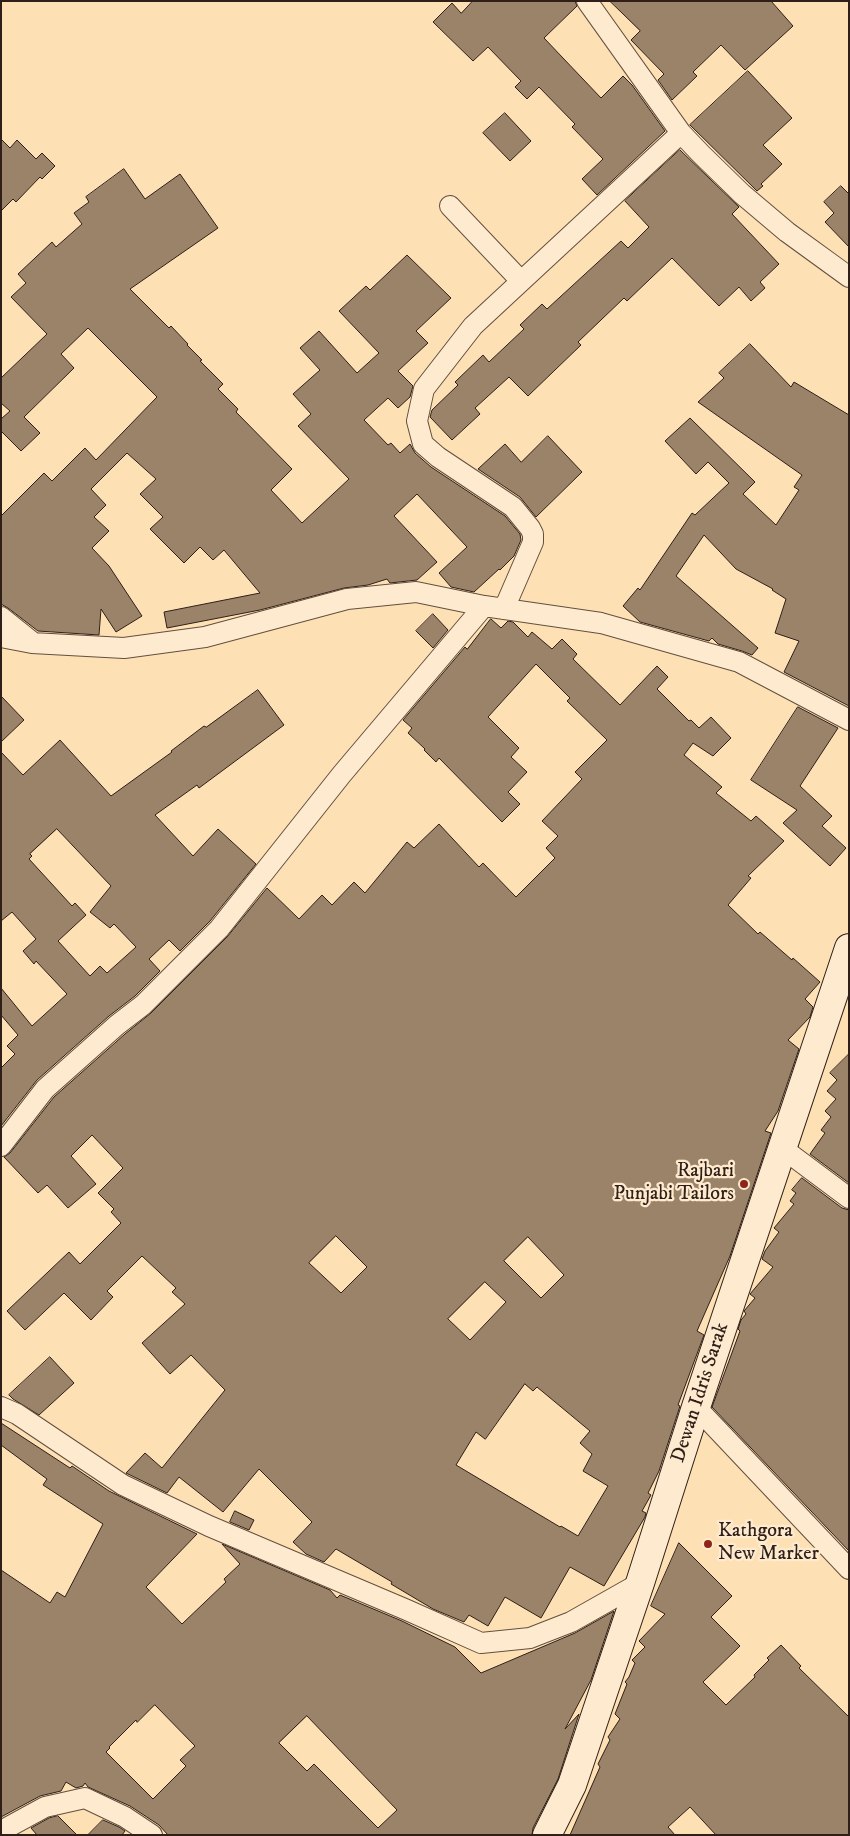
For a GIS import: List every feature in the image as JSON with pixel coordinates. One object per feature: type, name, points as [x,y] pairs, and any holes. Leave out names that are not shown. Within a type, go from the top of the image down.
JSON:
[{"type":"main road","name":"Dewan Idris Sarak","points":[[547,1835],[572,1785],[849,948]]},
{"type":"street","points":[[587,1],[680,133],[787,232],[849,277]]},
{"type":"street","points":[[504,609],[533,542],[533,534],[513,507],[438,457],[423,444],[417,421],[424,388],[473,326],[680,133]]},
{"type":"street","points":[[450,206],[521,281]]},
{"type":"street","points":[[1,637],[32,642],[124,648],[205,637],[347,599],[416,592],[484,606],[601,623],[739,662],[849,720]]},
{"type":"street","points":[[1,1146],[45,1090],[117,1025],[143,1005],[220,929],[342,774],[484,606]]},
{"type":"street","points":[[1,617],[32,642]]},
{"type":"street","points":[[782,1148],[849,1198]]},
{"type":"street","points":[[1,1407],[16,1414],[123,1485],[209,1526],[481,1643],[530,1638],[570,1622],[640,1583]]},
{"type":"street","points":[[696,1407],[849,1569]]},
{"type":"street","points":[[1,1831],[45,1807],[85,1798],[125,1817],[152,1835]]},
{"type":"building","points":[[473,1],[575,1],[577,6],[544,38],[601,98],[623,76],[632,85],[665,131],[597,195],[582,179],[603,159],[572,127],[575,124],[539,87],[527,99],[515,87],[521,81],[488,47],[473,61],[433,22],[452,3],[461,13]]},
{"type":"building","points":[[610,1],[771,1],[793,26],[745,70],[721,45],[693,72],[697,76],[672,100],[658,80],[664,74],[631,40],[640,31]]},
{"type":"building","points":[[748,71],[792,118],[763,145],[782,164],[761,184],[763,186],[757,191],[690,125]]},
{"type":"building","points":[[505,113],[531,141],[510,161],[483,133]]},
{"type":"building","points":[[1,139],[10,148],[17,140],[36,159],[42,153],[55,166],[42,179],[40,177],[16,202],[13,199],[1,211]]},
{"type":"building","points":[[680,150],[739,207],[732,214],[779,264],[760,282],[765,288],[751,301],[739,287],[719,306],[672,258],[627,301],[624,298],[578,342],[581,345],[528,396],[509,377],[475,408],[480,414],[452,440],[430,417],[432,410],[458,385],[455,382],[483,355],[489,362],[524,329],[520,325],[542,304],[547,309],[621,241],[628,248],[649,227],[625,201]]},
{"type":"building","points":[[124,169],[145,199],[180,174],[218,228],[130,289],[188,344],[202,360],[200,361],[223,384],[218,389],[238,409],[236,412],[292,469],[271,490],[302,523],[349,479],[298,426],[311,414],[293,394],[320,370],[300,348],[319,331],[357,373],[379,353],[339,311],[366,286],[370,290],[407,255],[451,298],[416,331],[428,343],[398,371],[413,386],[410,397],[398,408],[388,398],[364,420],[388,445],[391,443],[400,453],[410,444],[415,453],[431,467],[505,516],[520,534],[521,540],[514,556],[500,570],[474,592],[451,587],[439,573],[467,547],[417,494],[394,516],[437,562],[417,580],[390,583],[387,579],[260,610],[167,628],[164,612],[260,593],[224,550],[213,560],[200,547],[184,563],[150,529],[163,517],[140,494],[156,479],[127,453],[91,489],[106,505],[94,517],[109,531],[92,548],[109,566],[142,616],[116,632],[101,609],[99,635],[38,631],[1,604],[1,516],[44,473],[52,481],[85,448],[96,460],[157,397],[88,328],[61,354],[74,368],[24,417],[40,433],[21,451],[1,431],[1,419],[10,411],[1,403],[1,378],[47,334],[11,297],[26,283],[18,274],[52,242],[56,247],[82,224],[74,213],[89,202],[86,197]]},
{"type":"building","points":[[841,186],[849,194],[849,247],[825,222],[834,213],[824,202]]},
{"type":"building","points":[[750,344],[791,387],[794,382],[849,415],[849,706],[784,672],[799,641],[775,633],[786,599],[773,589],[736,569],[704,535],[676,576],[758,648],[752,655],[718,644],[712,638],[709,641],[640,622],[623,606],[638,588],[640,590],[692,513],[695,515],[729,483],[708,462],[696,474],[665,441],[690,418],[755,482],[743,494],[776,525],[799,490],[794,487],[802,475],[698,402],[724,378],[719,373]]},
{"type":"building","points":[[548,436],[582,472],[536,517],[520,497],[478,469],[505,444],[521,462]]},
{"type":"building","points":[[433,614],[448,630],[433,648],[416,631]]},
{"type":"building","points":[[491,619],[501,628],[508,621],[513,622],[528,637],[532,632],[552,649],[562,639],[577,654],[573,659],[620,705],[657,666],[668,677],[657,689],[689,721],[691,720],[699,728],[711,717],[731,738],[713,756],[693,743],[684,755],[722,787],[716,793],[751,821],[756,816],[784,841],[748,876],[751,878],[728,905],[758,934],[760,932],[820,982],[805,999],[813,1007],[810,1017],[788,1040],[799,1049],[778,1111],[765,1131],[771,1133],[730,1256],[697,1331],[704,1335],[678,1405],[680,1406],[659,1471],[648,1493],[651,1495],[642,1511],[646,1513],[645,1517],[604,1586],[570,1567],[541,1618],[505,1597],[488,1626],[469,1615],[464,1622],[433,1609],[336,1549],[324,1562],[306,1554],[293,1542],[312,1522],[259,1469],[223,1512],[179,1477],[167,1493],[126,1473],[145,1453],[162,1468],[225,1390],[191,1355],[170,1374],[142,1343],[185,1304],[172,1292],[176,1288],[142,1256],[107,1291],[113,1297],[91,1320],[64,1293],[25,1330],[7,1311],[69,1252],[80,1264],[121,1223],[111,1212],[114,1209],[98,1193],[123,1168],[92,1135],[71,1156],[96,1184],[68,1208],[47,1185],[38,1193],[4,1157],[10,1153],[54,1097],[151,1013],[227,937],[267,888],[299,919],[322,895],[332,905],[354,882],[365,893],[407,842],[414,848],[439,824],[479,867],[483,863],[516,897],[555,858],[546,848],[558,836],[542,821],[582,779],[575,772],[607,740],[567,701],[570,698],[536,664],[488,717],[519,748],[511,757],[527,772],[508,792],[520,804],[502,822],[439,758],[436,762],[424,750],[408,733],[412,728],[403,720],[465,647],[467,649]],"holes":[[[336,1236],[367,1267],[341,1293],[309,1263]],[[528,1237],[564,1275],[541,1298],[504,1261]],[[485,1282],[506,1302],[470,1340],[448,1319]],[[525,1384],[533,1391],[537,1387],[590,1431],[580,1443],[592,1454],[583,1471],[608,1486],[578,1536],[456,1465],[476,1432],[485,1439]]]},
{"type":"building","points":[[258,690],[284,725],[199,788],[197,785],[155,815],[193,856],[218,829],[256,864],[210,921],[180,951],[169,940],[149,959],[160,971],[135,996],[109,1016],[37,1080],[1,1126],[1,1068],[15,1054],[7,1046],[18,1035],[1,1015],[1,988],[32,1026],[67,994],[36,961],[34,964],[23,951],[36,939],[12,912],[1,921],[1,752],[23,775],[60,740],[111,796],[172,752],[204,726],[206,727]],"holes":[[[57,829],[111,886],[90,912],[110,928],[114,924],[136,947],[107,973],[100,966],[90,976],[58,941],[86,915],[75,903],[72,906],[29,859],[32,856],[30,854]]]},
{"type":"building","points":[[1,696],[24,720],[1,742]]},
{"type":"building","points":[[798,707],[838,728],[800,786],[832,816],[822,826],[846,848],[830,866],[783,823],[797,810],[751,780]]},
{"type":"building","points":[[849,1054],[849,1183],[810,1154],[825,1133],[821,1130],[831,1117],[825,1111],[836,1099],[827,1091],[837,1080],[830,1073]]},
{"type":"building","points":[[802,1178],[842,1208],[849,1210],[849,1551],[712,1407],[740,1331],[738,1329],[741,1320],[746,1314],[744,1311],[755,1298],[750,1294],[773,1267],[762,1259],[765,1251],[779,1232],[774,1228],[794,1204],[790,1201],[796,1193],[792,1190]]},
{"type":"building","points":[[50,1357],[74,1383],[39,1415],[9,1395]]},
{"type":"building","points":[[1,1423],[109,1491],[197,1534],[146,1587],[182,1624],[226,1582],[224,1579],[240,1564],[222,1544],[330,1590],[337,1598],[340,1595],[402,1621],[455,1647],[481,1673],[575,1633],[614,1611],[591,1680],[565,1729],[579,1714],[558,1779],[533,1828],[532,1835],[168,1835],[159,1825],[130,1806],[88,1787],[85,1783],[83,1786],[76,1788],[66,1782],[61,1791],[40,1796],[1,1817],[1,1570],[50,1603],[57,1592],[65,1597],[103,1524],[43,1485],[47,1479],[1,1445]],"holes":[[[155,1705],[195,1746],[180,1760],[186,1766],[153,1799],[106,1752],[136,1720],[137,1722]],[[307,1716],[397,1810],[378,1828],[314,1764],[307,1771],[279,1743]]]},
{"type":"building","points":[[235,1511],[254,1520],[249,1530],[230,1522]]},
{"type":"building","points":[[679,1543],[732,1596],[711,1617],[740,1646],[703,1682],[726,1705],[755,1677],[754,1675],[769,1660],[767,1658],[781,1645],[801,1666],[799,1668],[849,1717],[849,1835],[716,1835],[690,1807],[668,1827],[675,1835],[570,1835],[600,1767],[598,1764],[610,1740],[608,1737],[620,1719],[615,1714],[627,1684],[625,1682],[635,1663],[632,1660],[645,1647],[639,1641],[665,1614],[651,1606]]},
{"type":"building","points":[[58,1816],[77,1835],[37,1835],[31,1828],[49,1818]]},
{"type":"building","points":[[103,1820],[125,1831],[122,1835],[88,1835]]},
{"type":"place","name":"Rajbari Punjabi Tailors","points":[[744,1184]]},
{"type":"place","name":"Kathgora New Marker","points":[[708,1544]]}]
